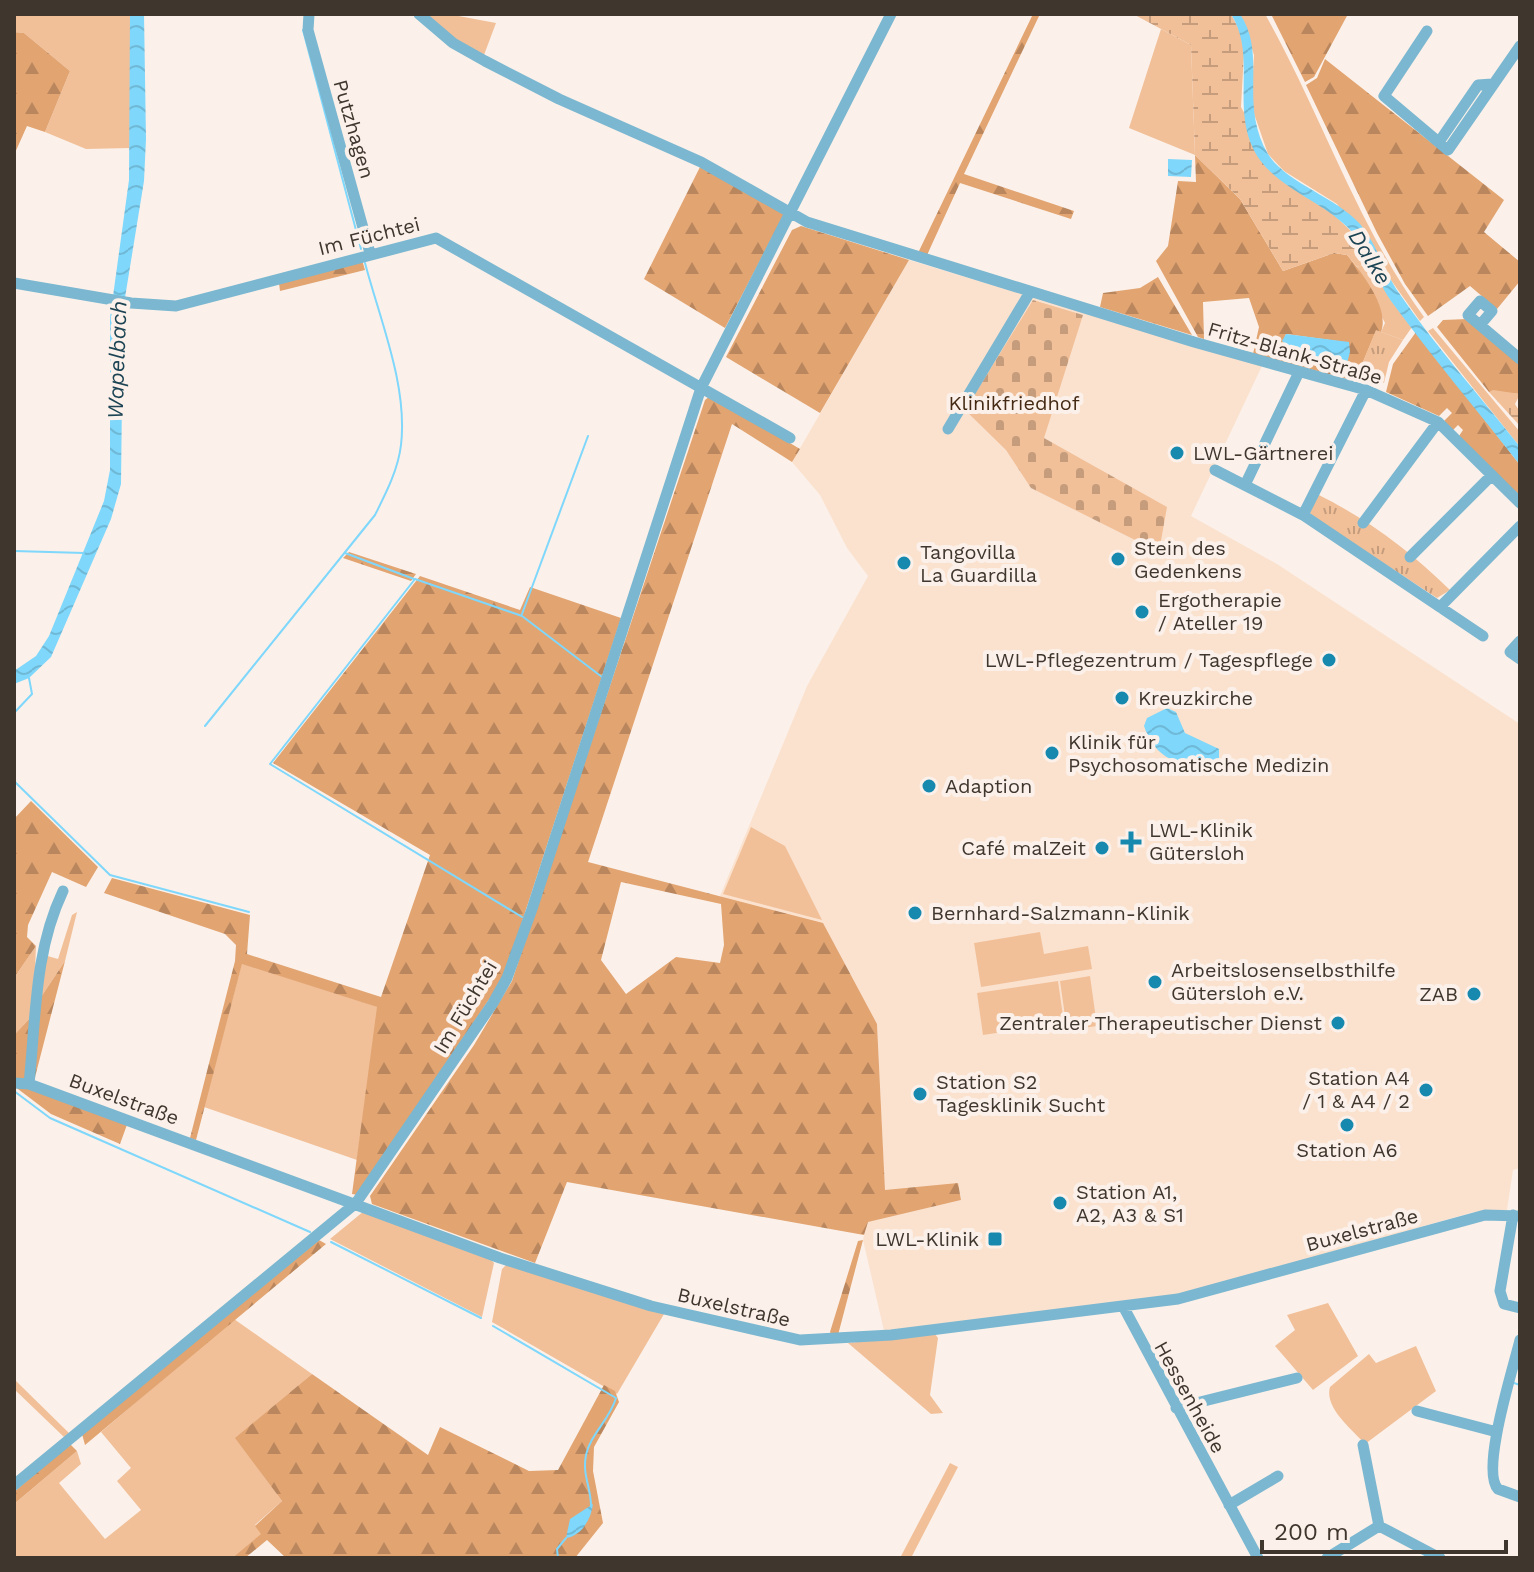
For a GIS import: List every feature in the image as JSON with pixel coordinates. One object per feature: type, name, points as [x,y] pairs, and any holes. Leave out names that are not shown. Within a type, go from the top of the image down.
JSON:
[{"type":"street","name":"Putzhagen","points":[[309,14],[308,30],[370,253]]},
{"type":"street","points":[[419,14],[453,43],[485,61],[559,99],[701,162],[790,214]]},
{"type":"street","name":"Im Füchtei","points":[[14,1485],[356,1203],[469,1040],[507,978],[701,388],[891,14]]},
{"type":"street","points":[[1427,31],[1384,96],[1444,146],[1478,85],[1492,84],[1520,46]]},
{"type":"street","name":"Fritz-Blank-Straße","points":[[790,214],[1030,292],[1366,390],[1438,422],[1520,503]]},
{"type":"street","name":"Im Füchtei","points":[[14,283],[131,303],[176,306],[428,237],[445,242],[790,438]]},
{"type":"street","points":[[948,429],[1030,292]]},
{"type":"street","points":[[1480,325],[1520,359]]},
{"type":"street","points":[[1245,485],[1299,372]]},
{"type":"street","points":[[1303,515],[1366,390]]},
{"type":"street","points":[[1363,523],[1438,422]]},
{"type":"street","points":[[1215,470],[1303,515],[1483,636]]},
{"type":"street","points":[[1410,557],[1492,475]]},
{"type":"street","points":[[1440,607],[1520,526]]},
{"type":"street","points":[[1520,641],[1510,652],[1520,659]]},
{"type":"street","points":[[29,1084],[40,954],[48,922],[63,891]]},
{"type":"street","name":"Buxelstraße","points":[[14,1083],[29,1084],[500,1258],[651,1306],[800,1340],[891,1335],[1178,1299],[1485,1215],[1516,1216]]},
{"type":"street","points":[[1516,1216],[1500,1291],[1504,1304],[1520,1308]]},
{"type":"street","name":"Hessenheide","points":[[1123,1306],[1258,1558]]},
{"type":"street","points":[[1520,1340],[1497,1432],[1493,1484],[1520,1497]]},
{"type":"street","points":[[1176,1408],[1297,1378]]},
{"type":"street","points":[[1417,1411],[1497,1432]]},
{"type":"street","points":[[1363,1445],[1379,1526]]},
{"type":"street","points":[[1229,1505],[1278,1476]]},
{"type":"street","points":[[1327,1558],[1379,1526]]},
{"type":"street","points":[[1379,1526],[1440,1558]]},
{"type":"shaded area","name":"LWL-Klinik Gütersloh","points":[[909,260],[1262,366],[1191,516],[1277,564],[1520,724],[1520,1168],[1513,1170],[1507,1210],[1474,1212],[1177,1295],[884,1331],[863,1240],[867,1222],[961,1200],[958,1184],[885,1191],[877,1024],[720,896],[807,686],[868,576],[847,548],[820,495],[792,462]]},
{"type":"green space","points":[[14,14],[130,14],[131,148],[86,149],[45,132],[70,71],[24,33],[14,32]]},
{"type":"green space","points":[[424,14],[448,14],[496,23],[484,55],[454,40]]},
{"type":"green space","points":[[1033,14],[1040,14],[964,174],[1074,211],[1071,219],[960,183],[927,255],[918,253]]},
{"type":"green space","points":[[1133,14],[1231,14],[1241,33],[1244,53],[1241,107],[1280,178],[1330,211],[1352,232],[1371,262],[1357,267],[1347,255],[1334,253],[1283,271],[1240,199],[1195,155],[1191,45]]},
{"type":"green space","points":[[1240,14],[1265,14],[1359,207],[1400,282],[1424,317],[1420,321],[1337,204],[1284,171],[1268,154],[1251,105],[1254,55]]},
{"type":"green space","points":[[1271,14],[1348,14],[1314,77],[1305,82]]},
{"type":"green space","points":[[1161,29],[1191,45],[1195,155],[1129,128]]},
{"type":"green space","points":[[14,32],[24,33],[70,71],[45,132],[27,126],[14,155]]},
{"type":"green space","points":[[1325,59],[1504,200],[1484,232],[1520,262],[1520,281],[1497,309],[1470,286],[1428,316],[1405,284],[1306,85],[1317,78]]},
{"type":"green space","points":[[1195,155],[1240,199],[1283,271],[1334,253],[1347,255],[1353,262],[1373,291],[1383,323],[1381,332],[1376,331],[1355,381],[1253,354],[1259,327],[1249,298],[1203,302],[1204,339],[1198,337],[1156,261],[1168,246],[1178,181],[1196,182]],"holes":[[[1286,334],[1337,341],[1338,367],[1308,360],[1283,341]]]},
{"type":"green space","points":[[700,167],[784,214],[725,328],[644,279]]},
{"type":"green space","points":[[801,226],[909,260],[820,413],[726,357],[792,230]]},
{"type":"green space","points":[[362,260],[365,270],[280,291],[279,283]]},
{"type":"green space","points":[[1371,262],[1390,299],[1412,327],[1403,340],[1381,332],[1385,323],[1357,267]]},
{"type":"green space","points":[[1158,277],[1192,335],[1100,307],[1103,293],[1140,288]]},
{"type":"green space","name":"Klinikfriedhof","points":[[1033,300],[1083,315],[1044,438],[1167,507],[1159,552],[1031,488],[1006,450],[965,410]]},
{"type":"green space","points":[[1467,319],[1520,363],[1520,394],[1489,392],[1437,327],[1443,320]]},
{"type":"green space","points":[[1433,328],[1520,432],[1520,447],[1428,331]]},
{"type":"green space","points":[[1376,330],[1403,340],[1389,362],[1384,383],[1358,374]]},
{"type":"green space","points":[[1416,332],[1520,465],[1520,497],[1459,436],[1463,430],[1458,425],[1453,430],[1444,421],[1452,413],[1447,408],[1439,416],[1386,392],[1393,364]]},
{"type":"green space","points":[[1489,392],[1520,394],[1515,404],[1520,412],[1520,426]]},
{"type":"green space","points":[[710,396],[800,449],[792,462],[732,424],[588,862],[823,923],[877,1024],[885,1190],[958,1183],[961,1200],[868,1222],[864,1235],[567,1182],[535,1263],[372,1204],[370,1196],[474,1045],[512,981],[705,400]],"holes":[[[621,882],[721,904],[724,945],[720,963],[676,957],[626,994],[601,960]]]},
{"type":"green space","points":[[1317,494],[1388,537],[1450,590],[1437,598],[1313,517],[1310,513]]},
{"type":"green space","points":[[349,552],[416,574],[411,581],[343,558]]},
{"type":"green space","points":[[420,576],[520,610],[530,587],[621,618],[504,977],[358,1195],[352,1194],[377,1007],[242,964],[196,1140],[190,1138],[235,961],[236,945],[225,934],[104,893],[112,878],[250,915],[247,954],[381,997],[430,855],[273,763]]},
{"type":"green space","points":[[31,801],[98,867],[86,887],[52,872],[28,925],[27,937],[36,946],[14,978],[14,819]]},
{"type":"green space","points":[[751,827],[785,846],[822,920],[723,894]]},
{"type":"green space","points":[[77,912],[65,961],[41,997],[44,955],[58,959],[72,915]]},
{"type":"green space","points":[[1040,932],[1044,954],[1088,946],[1092,969],[981,987],[974,943]]},
{"type":"green space","points":[[36,946],[33,1015],[14,1035],[14,978]]},
{"type":"green space","points":[[65,961],[34,1081],[41,997]]},
{"type":"green space","points":[[242,963],[378,1007],[357,1160],[204,1107]]},
{"type":"green space","points":[[1090,976],[1097,1026],[1067,1030],[1060,981]]},
{"type":"green space","points":[[1058,981],[1064,1023],[983,1035],[977,993]]},
{"type":"green space","points":[[33,1015],[26,1080],[14,1079],[14,1035]]},
{"type":"green space","points":[[14,1086],[28,1087],[128,1122],[120,1144],[51,1114]]},
{"type":"green space","points":[[364,1211],[489,1257],[494,1263],[482,1317],[330,1239]]},
{"type":"green space","points":[[319,1240],[326,1244],[85,1445],[82,1434]]},
{"type":"green space","points":[[863,1240],[838,1335],[832,1335],[830,1332],[858,1241]]},
{"type":"green space","points":[[507,1264],[664,1314],[617,1394],[492,1322],[502,1269]]},
{"type":"green space","points":[[1328,1303],[1358,1356],[1313,1390],[1275,1346],[1295,1330],[1287,1315]]},
{"type":"green space","points":[[234,1319],[312,1374],[236,1438],[282,1501],[255,1525],[262,1534],[232,1558],[14,1558],[14,1504],[77,1451],[81,1464],[59,1483],[105,1539],[141,1510],[117,1481],[131,1468],[101,1432]]},
{"type":"green space","points":[[935,1334],[938,1338],[930,1395],[943,1413],[931,1414],[848,1343]]},
{"type":"green space","points":[[1416,1346],[1436,1391],[1365,1444],[1335,1410],[1329,1395],[1330,1387],[1369,1354],[1376,1363]]},
{"type":"green space","points":[[312,1374],[428,1455],[440,1427],[529,1471],[558,1470],[604,1385],[615,1391],[619,1402],[594,1447],[593,1471],[603,1523],[575,1558],[286,1558],[267,1540],[245,1558],[232,1558],[261,1534],[255,1526],[282,1501],[235,1438]]},
{"type":"green space","points":[[14,1379],[70,1434],[65,1438],[14,1389]]},
{"type":"green space","points":[[70,1444],[77,1451],[14,1504],[14,1492]]},
{"type":"green space","points":[[950,1463],[958,1467],[911,1558],[900,1558]]},
{"type":"water","name":"Wapelbach","points":[[130,14],[144,14],[146,139],[144,181],[123,310],[121,484],[111,519],[51,657],[29,678],[14,684],[14,671],[36,656],[49,636],[104,501],[110,470],[110,318],[129,180]]},
{"type":"water","name":"Dalke","points":[[1231,14],[1240,14],[1248,30],[1252,46],[1255,117],[1268,154],[1287,173],[1350,214],[1360,224],[1413,313],[1520,447],[1520,465],[1391,301],[1352,232],[1330,213],[1280,180],[1260,160],[1245,124],[1243,49]]},
{"type":"water","points":[[1168,159],[1192,160],[1191,177],[1168,176]]},
{"type":"water","points":[[1286,334],[1349,342],[1346,367],[1306,359],[1282,341]]},
{"type":"water","points":[[1167,708],[1176,712],[1185,733],[1219,749],[1219,759],[1215,765],[1181,763],[1155,747],[1144,726],[1147,718]]},
{"type":"water","points":[[593,1504],[584,1526],[566,1538],[570,1519]]},
{"type":"waterway","points":[[303,30],[361,249]]},
{"type":"waterway","points":[[205,726],[375,515],[394,472],[401,445],[402,423],[397,377],[365,263]]},
{"type":"waterway","points":[[522,614],[588,436]]},
{"type":"waterway","points":[[14,551],[84,553]]},
{"type":"waterway","points":[[345,553],[414,579]]},
{"type":"waterway","points":[[522,917],[270,764],[415,579],[522,616],[602,677]]},
{"type":"waterway","points":[[14,713],[32,694],[29,678]]},
{"type":"waterway","points":[[14,781],[110,875],[249,912]]},
{"type":"waterway","points":[[14,1091],[50,1118],[310,1232]]},
{"type":"waterway","points":[[331,1242],[481,1318]]},
{"type":"waterway","points":[[493,1326],[616,1398],[586,1455],[591,1506]]},
{"type":"waterway","points":[[1514,1383],[1520,1385]]},
{"type":"waterway","points":[[558,1558],[557,1549],[566,1538]]},
{"type":"place","name":"LWL-Gärtnerei","points":[[1177,453]]},
{"type":"place","name":"Stein des Gedenkens","points":[[1118,559]]},
{"type":"place","name":"Tangovilla La Guardilla","points":[[904,563]]},
{"type":"place","name":"Ergotherapie / Ateller 19","points":[[1142,612]]},
{"type":"place","name":"LWL-Pflegezentrum / Tagespflege","points":[[1329,660]]},
{"type":"place","name":"Kreuzkirche","points":[[1122,698]]},
{"type":"place","name":"Klinik für Psychosomatische Medizin","points":[[1052,753]]},
{"type":"place","name":"Adaption","points":[[929,786]]},
{"type":"place","name":"LWL-Klinik Gütersloh","points":[[1131,842]]},
{"type":"place","name":"Café malZeit","points":[[1102,848]]},
{"type":"place","name":"Bernhard-Salzmann-Klinik","points":[[915,913]]},
{"type":"place","name":"Arbeitslosenselbsthilfe Gütersloh e.V.","points":[[1155,982]]},
{"type":"place","name":"ZAB","points":[[1474,994]]},
{"type":"place","name":"Zentraler Therapeutischer Dienst","points":[[1338,1023]]},
{"type":"place","name":"Station A4 / 1 & A4 / 2","points":[[1426,1090]]},
{"type":"place","name":"Station S2 Tagesklinik Sucht","points":[[920,1094]]},
{"type":"place","name":"Station A6","points":[[1347,1125]]},
{"type":"place","name":"Station A1, A2, A3 & S1","points":[[1060,1203]]},
{"type":"place","name":"LWL-Klinik","points":[[995,1239]]}]
